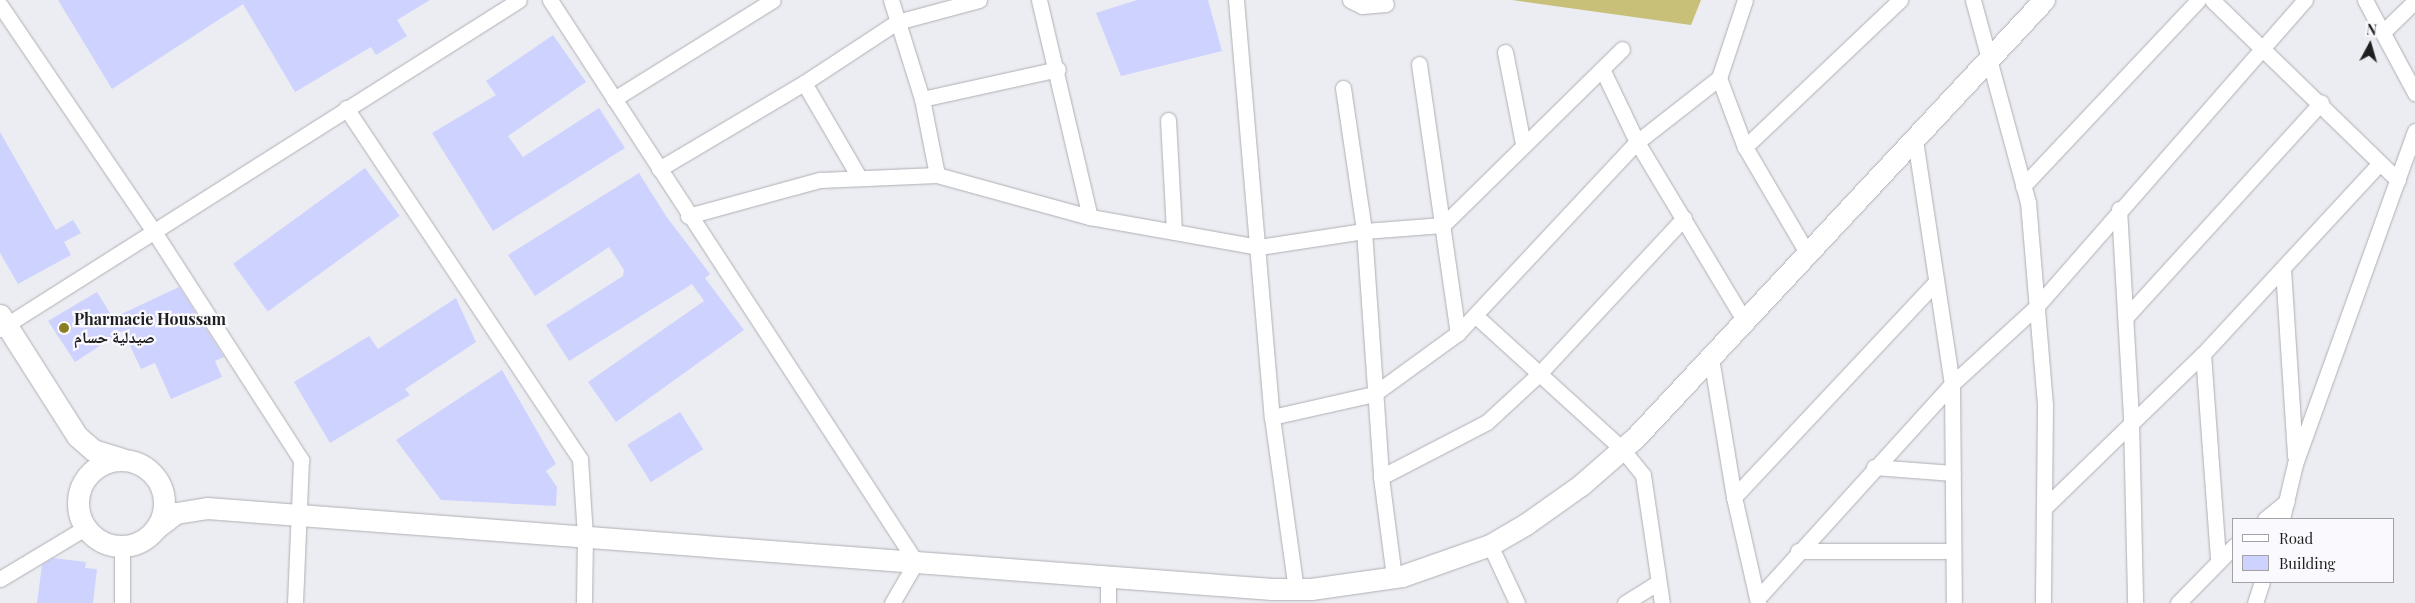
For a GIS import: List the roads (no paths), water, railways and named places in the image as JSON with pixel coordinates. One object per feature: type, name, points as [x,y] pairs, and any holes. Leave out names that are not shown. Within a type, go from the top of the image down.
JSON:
[{"type":"street","points":[[207,508],[176,496],[144,466],[93,450],[77,436],[2,323],[519,0]]},
{"type":"street","points":[[550,0],[688,216],[916,562]]},
{"type":"street","points":[[614,98],[773,0]]},
{"type":"street","points":[[891,0],[922,99],[937,176]]},
{"type":"street","points":[[659,169],[804,83],[897,22],[979,0]]},
{"type":"street","points":[[1039,0],[1058,69],[1090,217]]},
{"type":"street","points":[[1236,0],[1259,247],[1272,418],[1306,594]]},
{"type":"street","points":[[1350,0],[1362,6],[1386,4]]},
{"type":"street","points":[[1272,418],[1374,394],[1477,317],[1637,142],[1719,78],[1745,0]]},
{"type":"street","points":[[1745,147],[1900,0]]},
{"type":"street","points":[[1973,0],[2023,186],[2045,406],[2043,603]]},
{"type":"street","points":[[77,436],[83,461],[77,501],[85,528],[108,544],[122,546],[147,538],[156,528],[176,513],[207,508],[1108,577],[1306,594],[1394,577],[1443,564],[1490,545],[1573,491],[1622,449],[1809,256],[2044,0]]},
{"type":"street","points":[[2023,186],[2198,0]]},
{"type":"street","points":[[2212,0],[2262,50],[2321,103],[2398,180]]},
{"type":"street","points":[[1758,600],[1798,550],[1952,384],[2036,306],[2119,209],[2305,0]]},
{"type":"street","points":[[2365,0],[2415,93]]},
{"type":"street","points":[[2383,32],[2415,1]]},
{"type":"street","points":[[0,5],[153,230],[301,460],[295,603]]},
{"type":"street","points":[[688,216],[820,180],[860,177],[937,176],[1090,217],[1259,247],[1364,231],[1443,225],[1522,144],[1603,71],[1622,49]]},
{"type":"street","points":[[1505,52],[1522,144]]},
{"type":"street","points":[[1420,64],[1458,333]]},
{"type":"street","points":[[922,99],[1058,69]]},
{"type":"street","points":[[1603,71],[1637,142],[1745,322]]},
{"type":"street","points":[[1719,78],[1745,147],[1809,256]]},
{"type":"street","points":[[804,83],[860,177]]},
{"type":"street","points":[[1343,88],[1364,231],[1381,477],[1394,577]]},
{"type":"street","points":[[2126,317],[2321,103]]},
{"type":"street","points":[[346,108],[580,459],[585,537],[584,603]]},
{"type":"street","points":[[1168,120],[1174,232]]},
{"type":"street","points":[[2282,518],[2295,464],[2415,131]]},
{"type":"street","points":[[1916,140],[1952,384],[1954,603]]},
{"type":"street","points":[[2044,508],[2131,420],[2203,354],[2380,163]]},
{"type":"street","points":[[2119,209],[2131,420],[2135,603]]},
{"type":"street","points":[[1381,477],[1487,422],[1540,374],[1684,218]]},
{"type":"street","points":[[2283,269],[2295,464]]},
{"type":"street","points":[[1734,496],[1936,282]]},
{"type":"street","points":[[1477,317],[1622,449],[1643,475],[1662,603]]},
{"type":"street","points":[[2203,354],[2218,560]]},
{"type":"street","points":[[1710,358],[1734,496],[1758,600]]},
{"type":"street","points":[[80,487],[97,466],[123,460]]},
{"type":"street","points":[[1874,467],[1953,473]]},
{"type":"street","points":[[156,528],[164,505],[159,482]]},
{"type":"street","points":[[2266,518],[2288,500]]},
{"type":"street","points":[[0,579],[85,528]]},
{"type":"street","points":[[1490,545],[1517,603]]},
{"type":"street","points":[[122,546],[122,603]]},
{"type":"street","points":[[2178,603],[2232,548]]},
{"type":"street","points":[[1798,550],[1953,551]]},
{"type":"street","points":[[892,603],[916,562]]},
{"type":"street","points":[[1108,577],[1108,603]]},
{"type":"street","points":[[1625,603],[1658,582]]},
{"type":"street","points":[[2255,603],[2262,583]]},
{"type":"place","name":"Pharmacie Houssam صيدلية حسام","points":[[64,328]]}]
